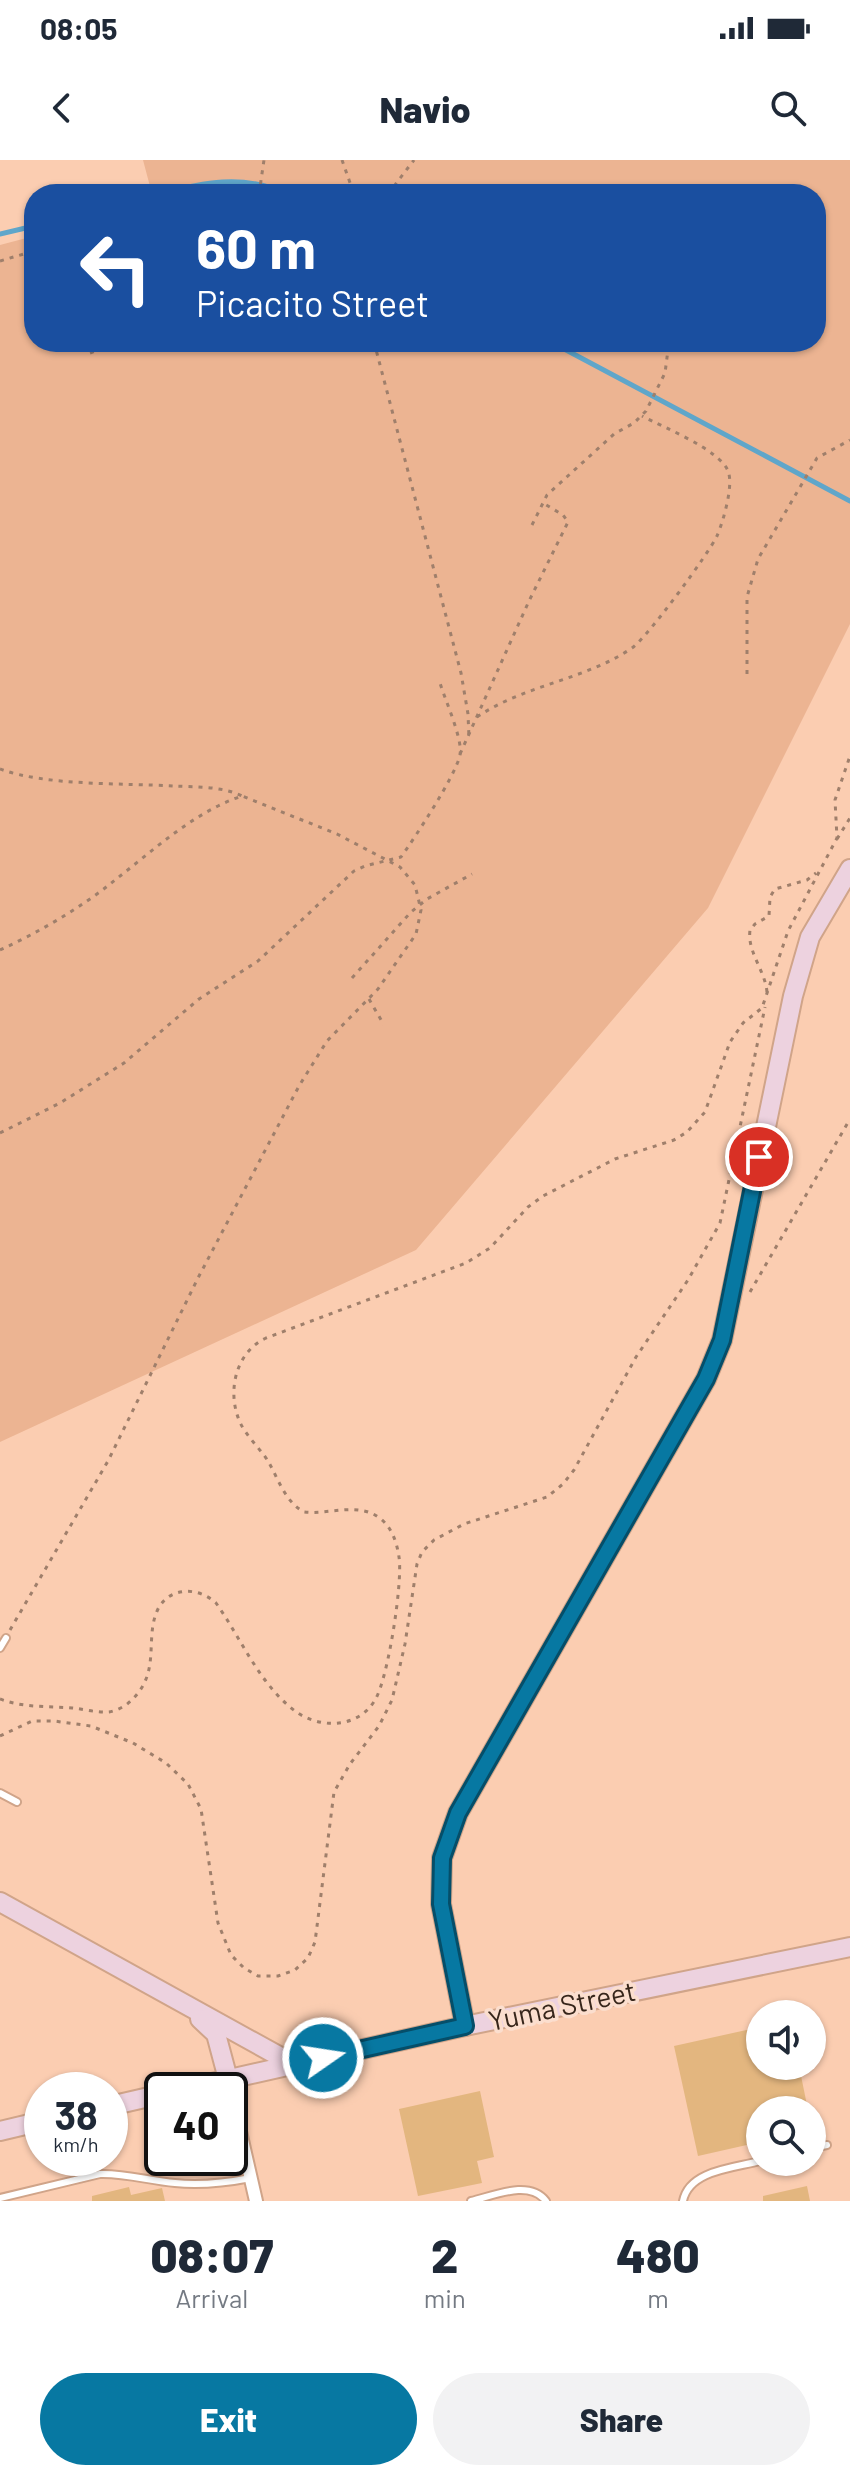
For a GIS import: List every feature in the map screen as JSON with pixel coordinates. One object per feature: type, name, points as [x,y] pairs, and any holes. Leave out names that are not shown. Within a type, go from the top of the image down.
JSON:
[{"type":"street","points":[[465,2026],[441,1904],[442,1858],[458,1813],[706,1379],[717,1353],[793,996],[810,937],[850,869]]},
{"type":"street","points":[[0,1902],[295,2065]]},
{"type":"street","name":"Yuma Street","points":[[248,2075],[465,2026],[850,1947]]},
{"type":"street","points":[[175,2000],[216,2034],[226,2072]]},
{"type":"street","points":[[0,2131],[24,2125]]},
{"type":"street","points":[[248,2165],[256,2201]]},
{"type":"lane","points":[[0,1648],[6,1638]]},
{"type":"lane","points":[[0,1793],[17,1802]]},
{"type":"lane","points":[[683,2201],[688,2187],[706,2175],[746,2165]]},
{"type":"lane","points":[[0,2198],[100,2174],[177,2184],[220,2184],[251,2178]]},
{"type":"lane","points":[[471,2201],[520,2189],[532,2191],[546,2201]]},
{"type":"path","points":[[260,184],[263,160]]},
{"type":"path","points":[[342,160],[350,184]]},
{"type":"path","points":[[396,184],[414,160]]},
{"type":"path","points":[[0,261],[24,254]]},
{"type":"path","points":[[377,352],[461,673],[469,738]]},
{"type":"path","points":[[532,525],[547,495],[614,434],[646,411],[665,373],[668,352]]},
{"type":"path","points":[[477,717],[498,703],[563,681],[635,647],[716,539],[727,505],[729,473],[718,458],[642,416]]},
{"type":"path","points":[[747,674],[747,597],[758,559],[817,458],[850,440]]},
{"type":"path","points":[[0,1133],[60,1103],[124,1063],[199,999],[258,961],[354,871],[401,857],[469,738],[529,601],[568,522],[563,515],[543,503]]},
{"type":"path","points":[[440,683],[460,754]]},
{"type":"path","points":[[0,1736],[32,1721],[91,1726],[133,1743],[166,1763],[188,1784],[201,1809],[215,1911],[231,1955],[258,1976],[278,1976],[302,1965],[315,1942],[334,1792],[350,1764],[379,1726],[392,1700],[420,1557],[434,1540],[452,1530],[547,1497],[563,1484],[574,1470],[628,1370],[700,1262],[720,1223],[767,996],[764,978],[751,946],[750,930],[769,916],[770,897],[775,889],[810,878],[828,855],[837,834],[837,793],[850,756]]},
{"type":"path","points":[[0,769],[16,775],[233,792],[337,834],[400,867],[415,885],[421,910],[416,934],[369,999],[327,1041],[299,1086],[198,1278],[108,1461],[6,1638]]},
{"type":"path","points":[[0,950],[58,919],[114,882],[155,845],[226,802],[242,796]]},
{"type":"path","points":[[0,1699],[23,1706],[102,1712],[123,1707],[135,1696],[147,1676],[159,1607],[173,1595],[191,1591],[202,1593],[216,1603],[272,1689],[299,1714],[319,1722],[337,1724],[354,1719],[368,1709],[382,1685],[398,1594],[400,1567],[396,1543],[383,1521],[369,1512],[342,1510],[309,1513],[291,1502],[266,1457],[238,1418],[235,1384],[244,1355],[251,1346],[266,1338],[466,1263],[490,1248],[528,1207],[552,1190],[615,1159],[681,1136],[705,1112],[730,1042],[743,1023],[762,1008],[788,931],[850,818]]},
{"type":"path","points":[[352,978],[419,905],[472,874]]},
{"type":"path","points":[[369,999],[384,1025]]},
{"type":"path","points":[[746,1299],[850,1119]]},
{"type":"shaded area","points":[[143,160],[850,160],[850,624],[708,908],[416,1250],[0,1442],[0,245],[24,239],[24,352],[826,352],[826,184],[149,184]]},
{"type":"building","points":[[746,2030],[746,2080],[802,2080],[805,2096],[746,2096],[746,2145],[698,2156],[674,2046]]},
{"type":"building","points":[[480,2091],[494,2157],[477,2161],[482,2183],[418,2196],[399,2109]]},
{"type":"building","points":[[807,2186],[810,2201],[763,2201],[763,2196]]},
{"type":"building","points":[[129,2187],[131,2195],[162,2188],[165,2201],[92,2201],[92,2196]]},
{"type":"waterway","points":[[206,184],[254,184]]},
{"type":"waterway","points":[[0,234],[24,228]]},
{"type":"waterway","points":[[570,352],[850,501]]},
{"type":"route","points":[[323,2058],[465,2026],[441,1904],[442,1858],[458,1813],[706,1379],[722,1340],[759,1157]]}]
